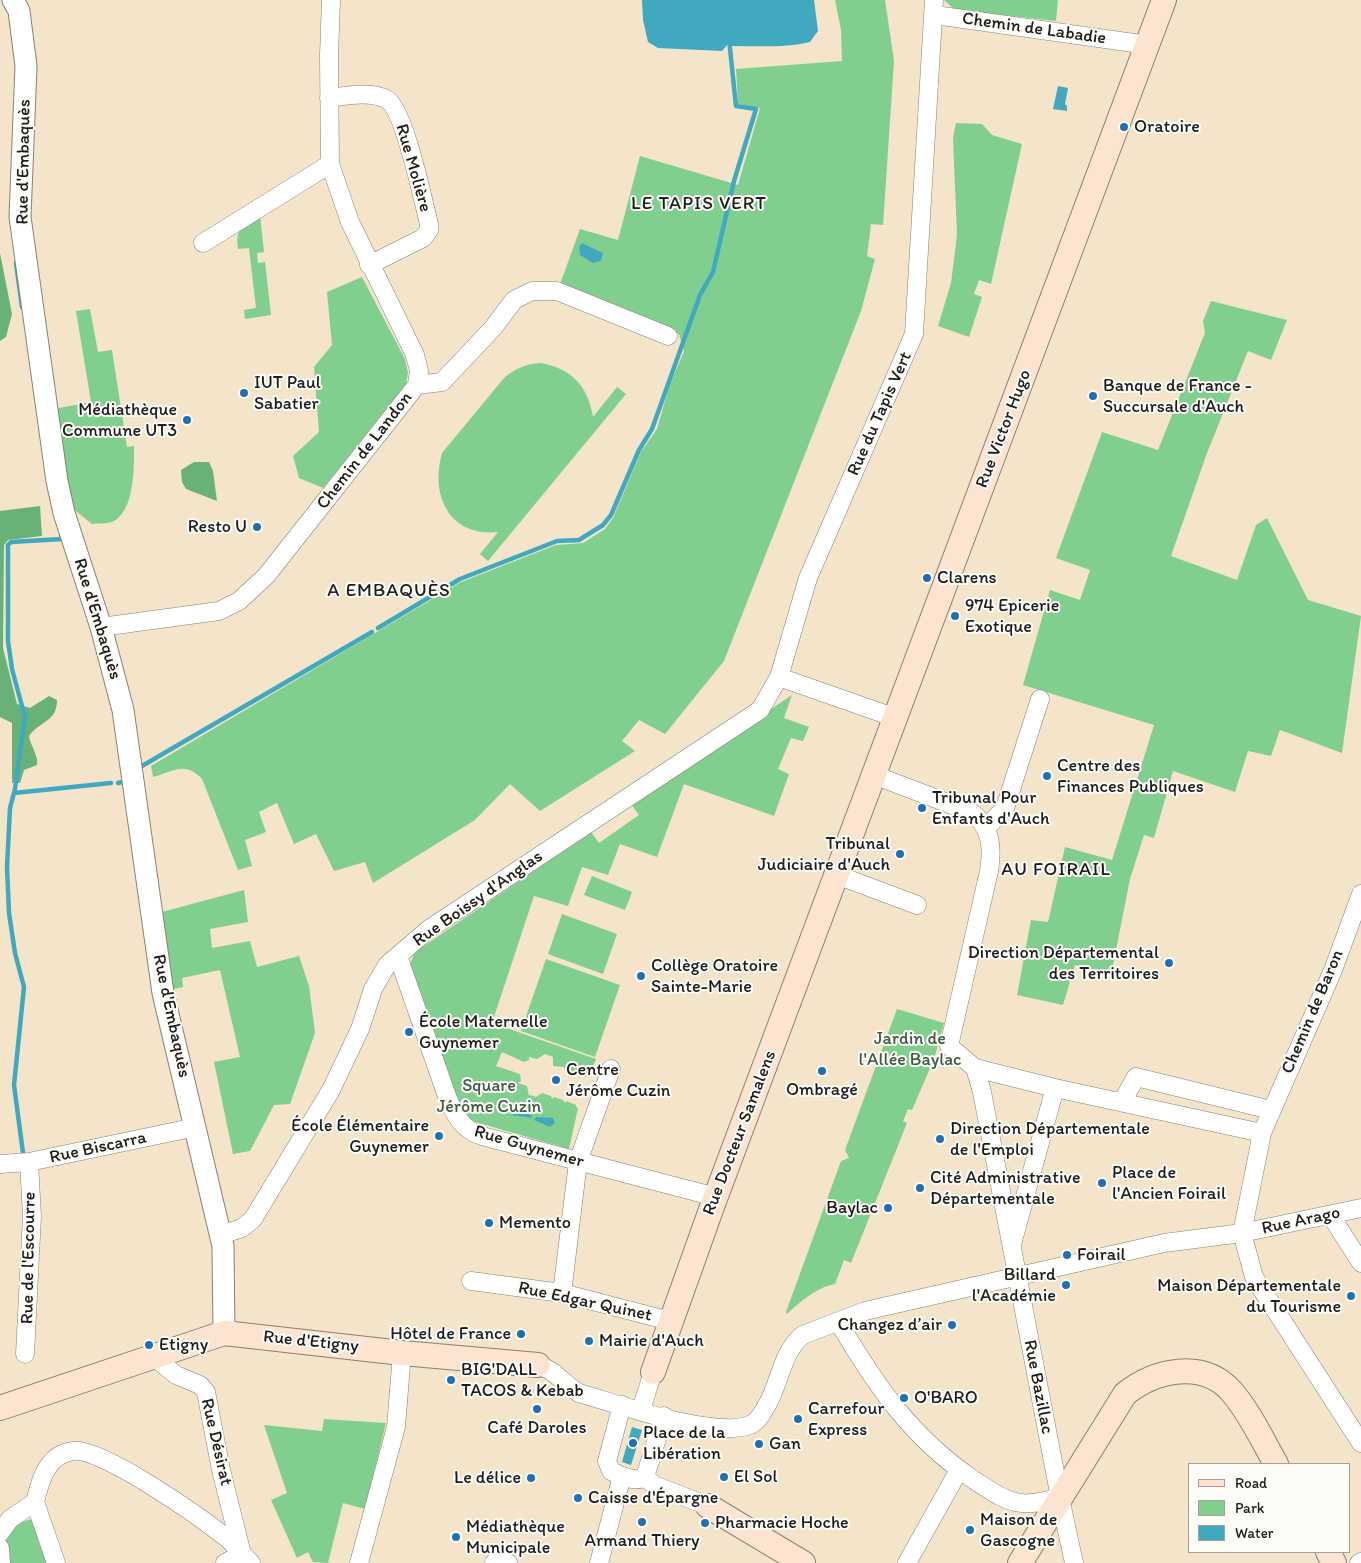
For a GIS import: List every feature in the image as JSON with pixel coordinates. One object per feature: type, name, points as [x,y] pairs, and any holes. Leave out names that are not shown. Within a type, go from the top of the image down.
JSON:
[{"type":"main road","name":"Rue Victor Hugo","points":[[840,866],[1164,0]]},
{"type":"main road","name":"Rue Docteur Samalens","points":[[653,1372],[670,1321],[840,866]]},
{"type":"main road","name":"Rue d'Etigny","points":[[0,1408],[224,1333],[402,1353],[538,1365]]},
{"type":"main road","points":[[1020,1563],[1125,1394],[1147,1379],[1174,1371],[1202,1374],[1231,1390],[1275,1463]]},
{"type":"main road","points":[[708,1506],[804,1563]]},
{"type":"street","name":"Rue d'Embaquès","points":[[13,0],[21,20],[26,66],[20,217],[57,481],[64,513],[101,627],[123,710],[163,992],[224,1246],[224,1333]]},
{"type":"street","name":"Chemin de Landon","points":[[101,627],[219,611],[239,601],[266,576],[417,385],[420,371],[414,355],[369,265],[350,222],[330,164],[331,0]]},
{"type":"street","name":"Chemin de Labadie","points":[[934,8],[1148,44]]},
{"type":"street","name":"Rue du Tapis Vert","points":[[780,676],[808,578],[914,334],[934,8]]},
{"type":"street","name":"Rue Molière","points":[[329,98],[353,95],[377,96],[387,99],[396,108],[404,129],[429,224],[423,238],[369,265]]},
{"type":"street","points":[[203,243],[330,164]]},
{"type":"street","points":[[417,385],[442,382],[493,328],[514,300],[532,291],[557,292],[668,336]]},
{"type":"street","points":[[780,676],[896,718]]},
{"type":"street","name":"Rue Boissy d'Anglas","points":[[221,1235],[242,1228],[254,1220],[322,1108],[360,1029],[374,989],[387,966],[429,929],[760,710],[780,676]]},
{"type":"street","points":[[986,828],[1005,808],[1040,699]]},
{"type":"street","points":[[874,775],[971,812],[981,820],[991,840],[992,855],[950,1038],[975,1068],[982,1092],[1017,1276]]},
{"type":"street","points":[[840,866],[864,885],[917,905]]},
{"type":"street","name":"Chemin de Baron","points":[[1273,1105],[1333,970],[1361,894]]},
{"type":"street","name":"Rue Guynemer","points":[[398,956],[448,1099],[461,1124],[475,1134],[716,1197]]},
{"type":"street","points":[[975,1068],[1055,1088],[1262,1133]]},
{"type":"street","points":[[562,1293],[578,1162],[610,1069]]},
{"type":"street","points":[[1122,1102],[1136,1077],[1273,1105],[1262,1133],[1242,1233],[1254,1278],[1361,1443]]},
{"type":"street","points":[[1011,1248],[1055,1088]]},
{"type":"street","name":"Rue Biscarra","points":[[0,1164],[29,1162],[196,1127]]},
{"type":"street","name":"Rue de l'Escourre","points":[[25,1354],[32,1216],[29,1162]]},
{"type":"street","name":"Rue Arago","points":[[1242,1233],[1331,1216],[1361,1208]]},
{"type":"street","points":[[1331,1216],[1361,1263]]},
{"type":"street","points":[[644,1477],[635,1480],[611,1472],[607,1461],[622,1405],[705,1428],[744,1426],[760,1418],[772,1396],[789,1352],[796,1340],[803,1335],[839,1323],[865,1311],[1164,1243],[1242,1233]]},
{"type":"street","name":"Rue Bazillac","points":[[1017,1276],[1074,1563]]},
{"type":"street","name":"Rue Edgar Quinet","points":[[470,1280],[562,1293],[670,1321]]},
{"type":"street","points":[[839,1323],[847,1302]]},
{"type":"street","points":[[839,1323],[867,1370],[906,1423],[959,1470],[992,1492],[1022,1503],[1060,1498]]},
{"type":"street","points":[[359,1563],[396,1427],[402,1353]]},
{"type":"street","name":"Rue Désirat","points":[[154,1356],[176,1376],[200,1385],[206,1392],[221,1470],[246,1559]]},
{"type":"street","name":"Rue d'Etigny","points":[[538,1365],[552,1370],[570,1388],[580,1393],[622,1405]]},
{"type":"street","name":"Rue Docteur Samalens","points":[[641,1410],[653,1372]]},
{"type":"street","points":[[644,1477],[664,1416]]},
{"type":"street","points":[[56,1563],[35,1502],[41,1478],[46,1468],[63,1454],[73,1451],[96,1455],[145,1482],[226,1536],[246,1559]]},
{"type":"street","points":[[907,1563],[959,1470]]},
{"type":"street","points":[[600,1563],[622,1476]]},
{"type":"street","points":[[644,1477],[654,1485],[708,1506]]},
{"type":"street","points":[[0,1533],[10,1518],[35,1502]]},
{"type":"street","points":[[0,1548],[2,1563]]},
{"type":"street","points":[[225,1563],[246,1559]]},
{"type":"street","points":[[494,1563],[499,1559],[508,1563]]},
{"type":"green space","points":[[835,0],[885,0],[894,61],[883,225],[871,224],[867,256],[875,259],[861,311],[724,661],[665,734],[639,720],[622,741],[635,751],[540,811],[510,784],[475,820],[373,883],[365,862],[334,871],[316,834],[294,844],[277,803],[259,812],[266,832],[245,840],[252,866],[238,870],[202,779],[190,770],[185,769],[174,770],[153,777],[151,766],[461,582],[556,545],[583,543],[605,529],[613,518],[641,452],[657,429],[669,387],[684,351],[679,334],[559,287],[580,229],[618,240],[640,156],[738,185],[760,108],[738,104],[736,69],[842,61],[841,30]]},
{"type":"green space","points":[[944,0],[1058,0],[1056,21],[955,10]]},
{"type":"green space","points":[[956,123],[982,124],[992,135],[1022,144],[991,284],[979,280],[974,294],[982,297],[969,337],[938,326],[951,283],[957,235],[953,138]]},
{"type":"green space","points":[[260,216],[264,252],[257,253],[258,263],[265,262],[271,315],[245,319],[244,310],[256,308],[249,248],[238,249],[237,242],[242,228]]},
{"type":"green space","points":[[0,253],[12,314],[6,337],[0,341]]},
{"type":"green space","points":[[362,277],[405,359],[408,373],[406,384],[323,488],[299,478],[293,456],[319,432],[314,367],[332,345],[327,292]]},
{"type":"green space","points":[[1211,301],[1287,320],[1271,360],[1248,351],[1207,453],[1171,556],[1237,580],[1256,525],[1267,518],[1308,600],[1361,616],[1342,753],[1280,730],[1271,756],[1248,751],[1235,792],[1173,771],[1154,838],[1144,835],[1130,879],[1111,975],[1075,965],[1063,1005],[1017,995],[1031,920],[1048,922],[1065,847],[1112,860],[1154,725],[1023,685],[1050,590],[1080,600],[1090,570],[1056,558],[1102,432],[1158,450],[1205,333],[1203,321]]},
{"type":"green space","points":[[90,309],[98,352],[112,350],[127,447],[134,446],[132,488],[125,509],[120,517],[112,522],[92,524],[71,507],[54,409],[91,402],[76,311]]},
{"type":"green space","points":[[541,363],[562,370],[577,381],[587,396],[593,417],[617,387],[626,394],[488,561],[480,554],[498,532],[481,532],[467,528],[447,510],[439,484],[442,453],[504,378],[521,367]]},
{"type":"green space","points":[[194,462],[209,462],[213,471],[217,501],[186,489],[182,482],[181,470]]},
{"type":"green space","points":[[40,506],[42,536],[8,540],[4,545],[3,648],[17,704],[30,708],[49,696],[57,700],[51,717],[29,736],[37,758],[37,765],[24,770],[20,783],[12,783],[12,723],[0,717],[0,511]]},
{"type":"green space","name":"Square Jérôme Cuzin","points":[[792,695],[784,718],[809,727],[803,741],[791,738],[778,769],[789,774],[774,816],[684,784],[657,857],[620,844],[608,875],[582,867],[568,906],[534,896],[492,1023],[596,1059],[590,1075],[585,1077],[575,1074],[573,1070],[572,1073],[564,1069],[564,1067],[553,1066],[553,1057],[545,1054],[537,1059],[529,1057],[529,1060],[524,1062],[502,1052],[496,1066],[520,1074],[521,1081],[518,1083],[527,1086],[529,1096],[536,1097],[542,1093],[551,1096],[552,1099],[554,1097],[563,1100],[565,1103],[566,1101],[576,1105],[578,1108],[569,1149],[472,1121],[461,1109],[411,974],[411,962],[415,952],[591,832],[599,843],[639,815],[631,804]]},
{"type":"green space","points":[[592,876],[632,892],[625,910],[584,895]]},
{"type":"green space","points":[[244,890],[248,922],[210,929],[212,948],[250,941],[257,967],[299,956],[309,986],[315,1033],[290,1104],[274,1105],[250,1151],[233,1154],[214,1062],[240,1057],[220,970],[182,978],[183,987],[170,990],[158,913]]},
{"type":"green space","points":[[562,914],[617,934],[603,974],[548,954]]},
{"type":"green space","points":[[546,959],[620,985],[595,1057],[521,1031]]},
{"type":"green space","name":"Jardin de l'Allée Baylac","points":[[897,1009],[944,1023],[934,1059],[912,1110],[908,1109],[903,1121],[907,1123],[851,1263],[844,1260],[835,1284],[815,1292],[787,1314],[786,1312],[841,1161],[849,1158],[845,1150]]},
{"type":"green space","points":[[324,1419],[386,1423],[365,1509],[343,1503],[328,1563],[313,1562],[308,1552],[297,1558],[271,1500],[287,1493],[264,1425],[322,1431]]},
{"type":"green space","points":[[32,1519],[47,1563],[9,1563],[6,1538],[18,1523]]},
{"type":"water","points":[[642,0],[814,0],[818,31],[810,42],[791,45],[732,46],[728,44],[722,51],[658,48],[648,42],[643,20]]},
{"type":"water","points":[[1058,86],[1068,88],[1065,104],[1067,111],[1053,109]]},
{"type":"water","points":[[582,243],[603,253],[601,261],[593,263],[580,255],[579,247]]},
{"type":"water","points":[[511,1106],[516,1106],[532,1116],[531,1118],[512,1115],[508,1110]]},
{"type":"water","points":[[536,1117],[553,1118],[555,1123],[550,1127],[534,1120]]},
{"type":"water","points":[[632,1427],[642,1430],[631,1465],[622,1462]]},
{"type":"waterway","points":[[378,628],[460,579],[557,541],[579,540],[603,525],[611,515],[639,450],[652,429],[700,295],[713,272],[734,181],[756,109],[736,106],[729,39]]},
{"type":"waterway","points":[[16,263],[22,307]]},
{"type":"waterway","points":[[23,1153],[14,1085],[24,987],[15,953],[9,913],[7,867],[10,808],[15,789],[25,717],[12,669],[8,641],[8,545],[11,542],[62,539],[61,535]]},
{"type":"waterway","points":[[142,766],[372,632]]},
{"type":"waterway","points":[[118,783],[127,781]]},
{"type":"waterway","points":[[14,793],[111,783]]},
{"type":"place","name":"Oratoire","points":[[1124,127]]},
{"type":"place","name":"IUT Paul Sabatier","points":[[244,393]]},
{"type":"place","name":"Banque de France - Succursale d'Auch","points":[[1093,396]]},
{"type":"place","name":"Médiathèque Commune UT3","points":[[187,420]]},
{"type":"place","name":"Resto U","points":[[257,527]]},
{"type":"place","name":"Clarens","points":[[927,578]]},
{"type":"place","name":"974 Epicerie Exotique","points":[[955,616]]},
{"type":"place","name":"Centre des Finances Publiques","points":[[1047,776]]},
{"type":"place","name":"Tribunal Pour Enfants d'Auch","points":[[922,808]]},
{"type":"place","name":"Tribunal Judiciaire d'Auch","points":[[900,854]]},
{"type":"place","name":"Direction Départemental des Territoires","points":[[1169,963]]},
{"type":"place","name":"Collège Oratoire Sainte-Marie","points":[[641,976]]},
{"type":"place","name":"École Maternelle Guynemer","points":[[409,1032]]},
{"type":"place","name":"Ombragé","points":[[822,1071]]},
{"type":"place","name":"Centre Jérôme Cuzin","points":[[556,1080]]},
{"type":"place","name":"École Élémentaire Guynemer","points":[[439,1136]]},
{"type":"place","name":"Direction Départementale de l'Emploi","points":[[940,1139]]},
{"type":"place","name":"Place de l'Ancien Foirail","points":[[1102,1183]]},
{"type":"place","name":"Cité Administrative Départementale","points":[[920,1188]]},
{"type":"place","name":"Baylac","points":[[888,1208]]},
{"type":"place","name":"Memento","points":[[489,1223]]},
{"type":"place","name":"Foirail","points":[[1067,1255]]},
{"type":"place","name":"Billard l'Académie","points":[[1066,1285]]},
{"type":"place","name":"Maison Départementale du Tourisme","points":[[1351,1296]]},
{"type":"place","name":"Changez d’air","points":[[952,1325]]},
{"type":"place","name":"Hôtel de France","points":[[521,1334]]},
{"type":"place","name":"Mairie d'Auch","points":[[589,1341]]},
{"type":"place","name":"Etigny","points":[[149,1345]]},
{"type":"place","name":"BIG'DALL TACOS & Kebab","points":[[451,1380]]},
{"type":"place","name":"O'BARO","points":[[904,1398]]},
{"type":"place","name":"Café Daroles","points":[[537,1409]]},
{"type":"place","name":"Carrefour Express","points":[[798,1419]]},
{"type":"place","name":"Place de la Libération","points":[[633,1443]]},
{"type":"place","name":"Gan","points":[[759,1444]]},
{"type":"place","name":"El Sol","points":[[724,1477]]},
{"type":"place","name":"Le délice","points":[[531,1478]]},
{"type":"place","name":"Caisse d'Épargne","points":[[578,1498]]},
{"type":"place","name":"Armand Thiery","points":[[642,1522]]},
{"type":"place","name":"Pharmacie Hoche","points":[[705,1523]]},
{"type":"place","name":"Maison de Gascogne","points":[[970,1530]]},
{"type":"place","name":"Médiathèque Municipale","points":[[456,1537]]},
{"type":"district","name":"LE TAPIS VERT","points":[[699,204]]},
{"type":"district","name":"A EMBAQUÈS","points":[[389,591]]},
{"type":"district","name":"AU FOIRAIL","points":[[1056,870]]}]
